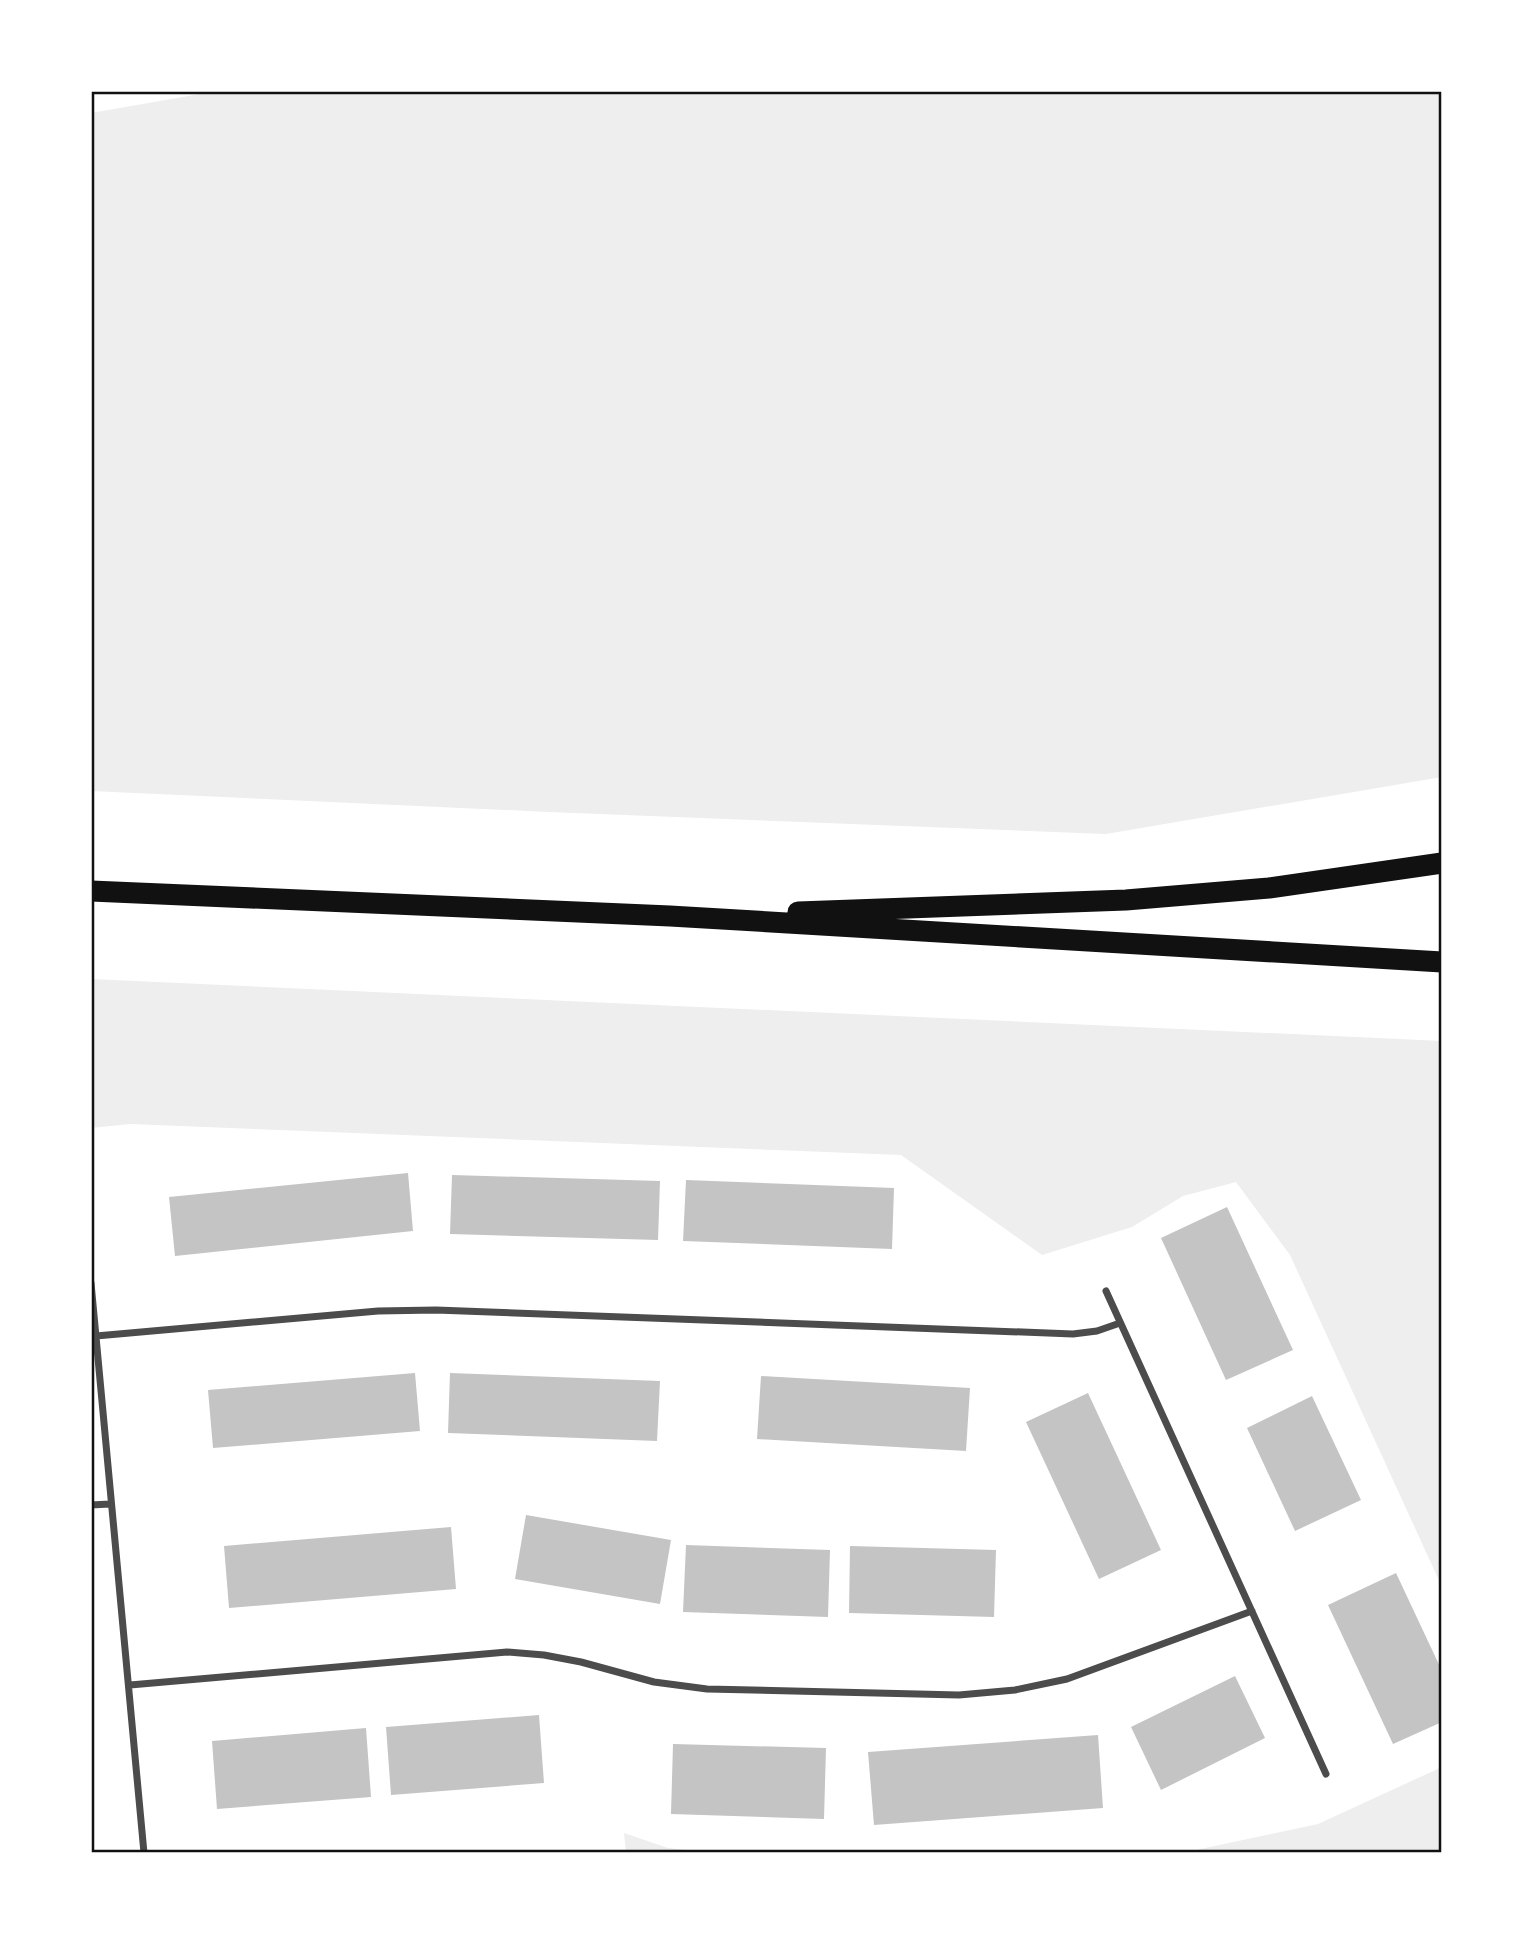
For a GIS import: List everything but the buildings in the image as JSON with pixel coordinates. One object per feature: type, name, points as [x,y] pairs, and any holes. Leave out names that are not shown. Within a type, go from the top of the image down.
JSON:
[{"type":"highway","points":[[670,916],[1126,900],[1269,888],[1442,863]]},
{"type":"highway","points":[[91,891],[670,916],[1442,962]]},
{"type":"street","points":[[91,1283],[144,1853]]},
{"type":"street","points":[[1106,1291],[1326,1774]]},
{"type":"street","points":[[96,1336],[379,1311],[436,1310],[1073,1334],[1097,1331],[1120,1323]]},
{"type":"street","points":[[91,1505],[110,1504]]},
{"type":"street","points":[[130,1685],[507,1652],[544,1655],[654,1682],[707,1689],[959,1695],[1015,1690],[1067,1679],[1252,1611]]},
{"type":"shaded area","points":[[217,91],[1442,91],[1442,777],[1106,834],[91,791],[91,113]]},
{"type":"shaded area","points":[[91,979],[1442,1041],[1442,1587],[1290,1255],[1236,1182],[1183,1196],[1132,1227],[1042,1255],[901,1155],[130,1124],[91,1128]]},
{"type":"shaded area","points":[[1442,1767],[1442,1853],[1182,1853],[1318,1824]]},
{"type":"shaded area","points":[[624,1833],[668,1848],[714,1853],[626,1853]]}]
